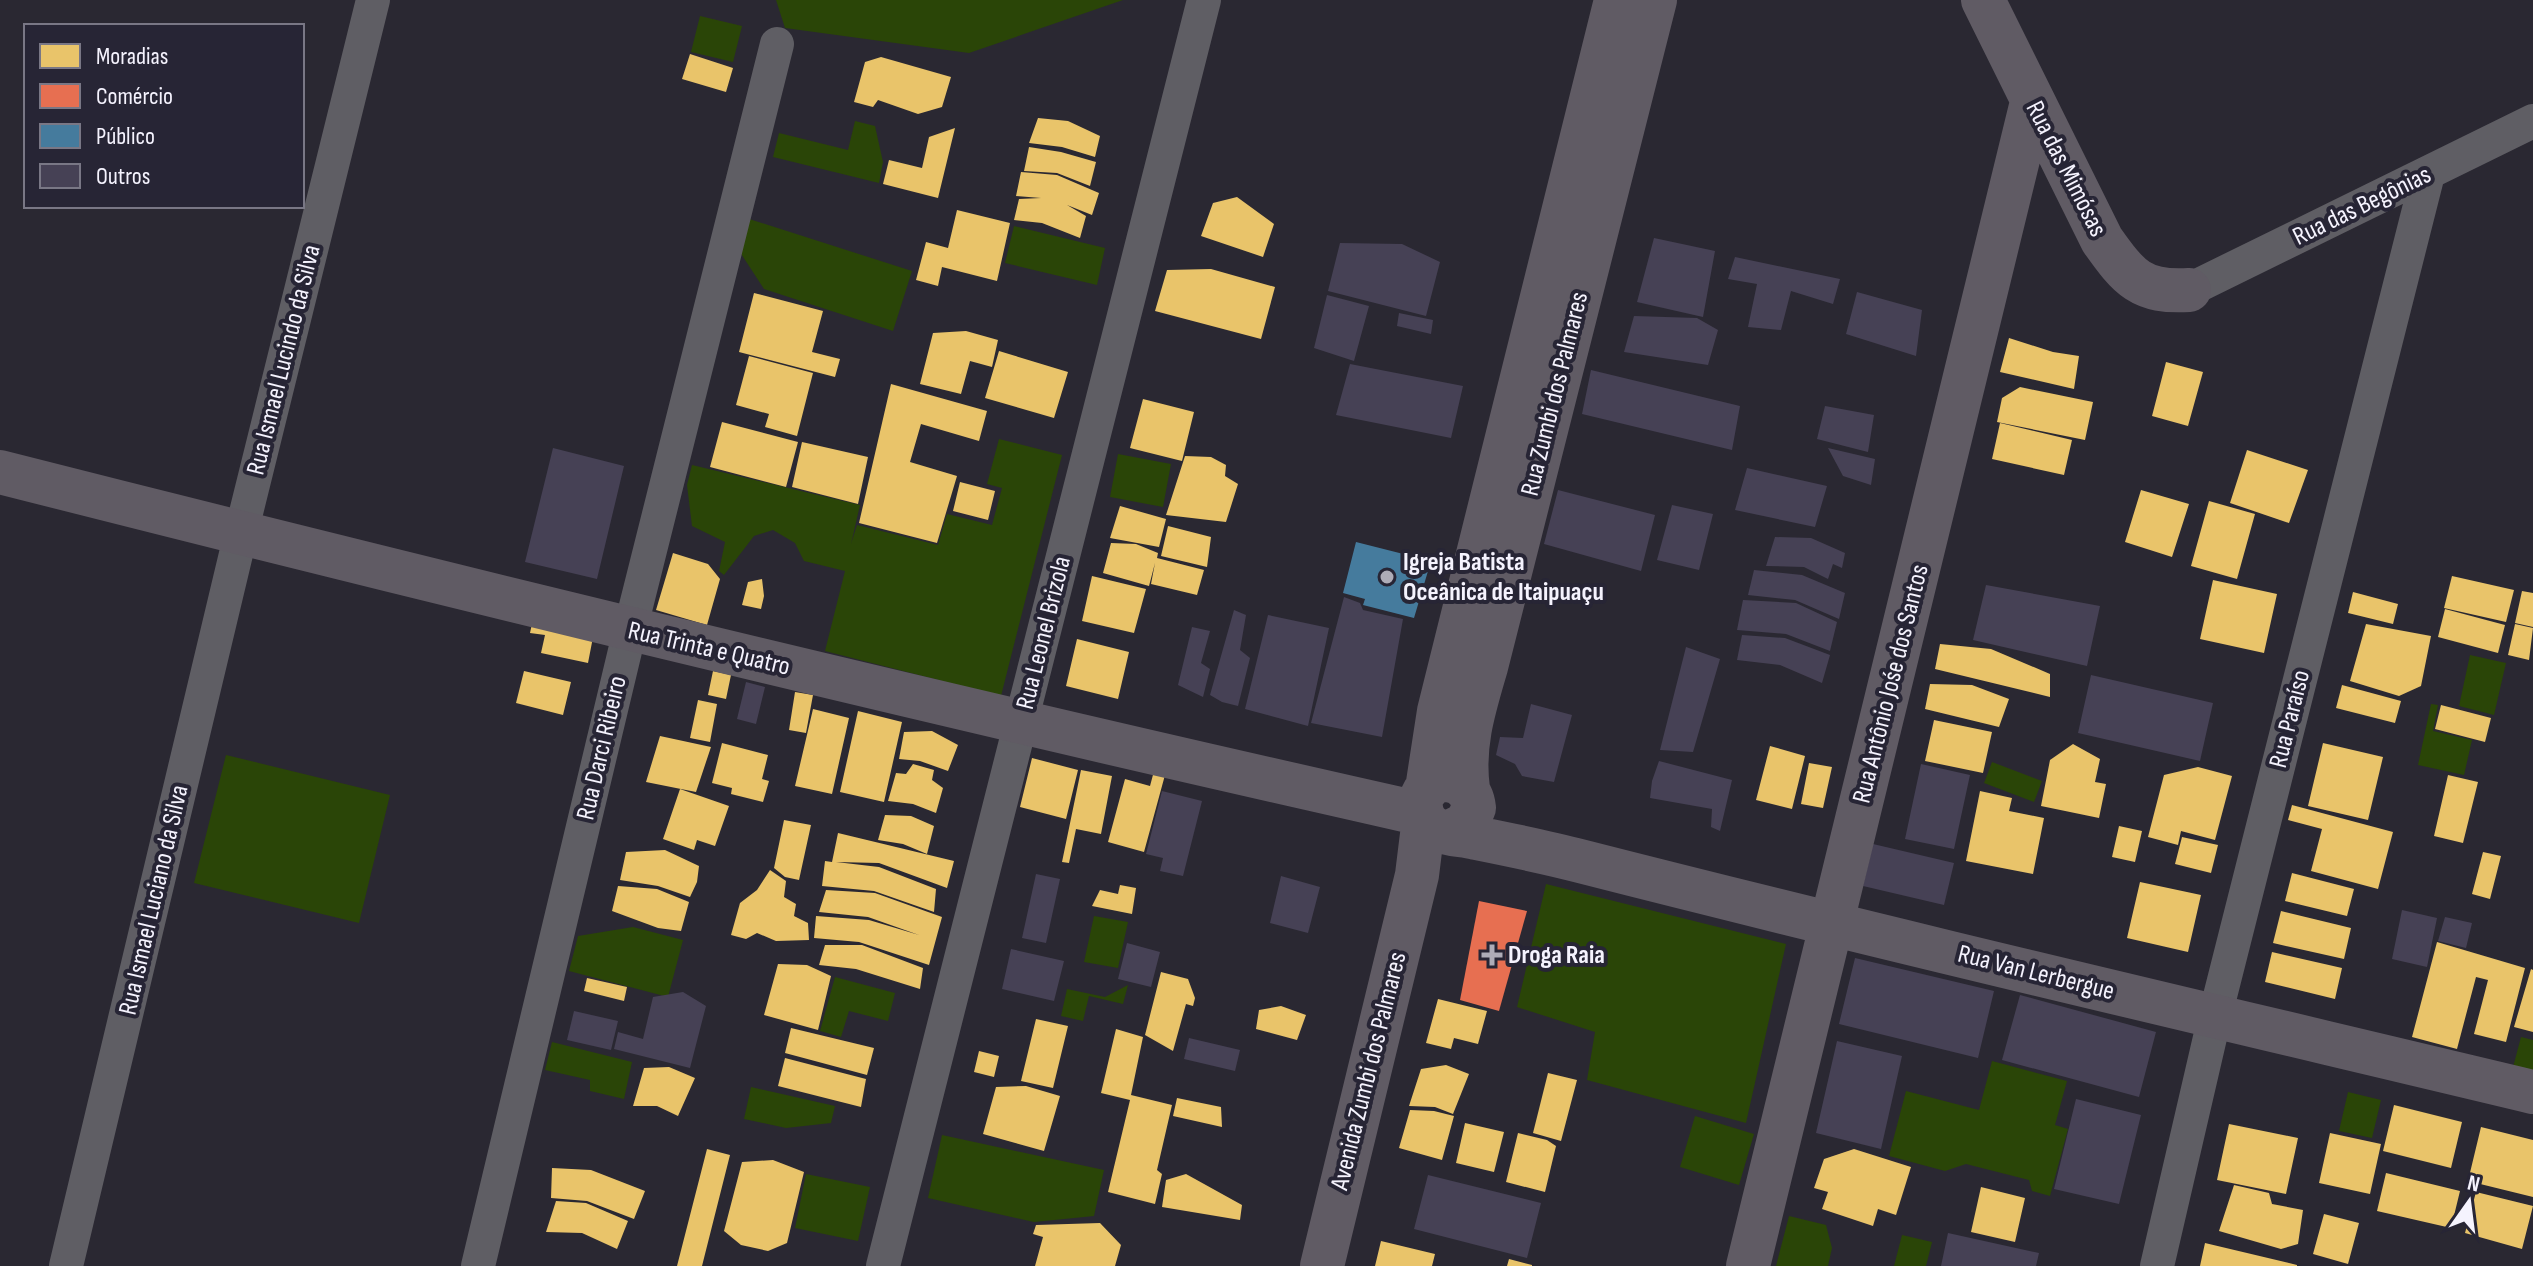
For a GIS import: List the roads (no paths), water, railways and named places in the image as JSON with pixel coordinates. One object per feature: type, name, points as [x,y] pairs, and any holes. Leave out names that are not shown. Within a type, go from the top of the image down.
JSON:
[{"type":"street","name":"Rua Ismael Lucindo da Silva","points":[[241,533],[373,0]]},
{"type":"street","name":"Rua Leonel Brizola","points":[[883,1266],[1204,0]]},
{"type":"street","name":"Rua Zumbi dos Palmares","points":[[1444,810],[1433,736],[1616,0]]},
{"type":"street","name":"Rua Zumbi dos Palmares","points":[[1444,810],[1465,767],[1469,725],[1655,0]]},
{"type":"street","name":"Rua das Mimósas","points":[[1983,0],[2102,240],[2120,265],[2148,287],[2165,291],[2189,290]]},
{"type":"street","name":"Rua Darci Ribeiro","points":[[478,1266],[630,630],[777,44]]},
{"type":"street","name":"Rua Antônio Jośe dos Santos","points":[[1748,1266],[2032,102]]},
{"type":"street","name":"Rua das Begônias","points":[[2189,290],[2533,121]]},
{"type":"street","name":"Rua Paraíso","points":[[2157,1266],[2215,1016],[2428,174]]},
{"type":"street","name":"Rua Trinta e Quatro","points":[[0,472],[630,630],[1022,723],[1444,810]]},
{"type":"street","name":"Rua Ismael Luciano da Silva","points":[[66,1266],[241,533]]},
{"type":"street","name":"Rua Van Lerbergue","points":[[1444,810],[1540,851],[1833,925],[2533,1092]]},
{"type":"street","name":"Avenida Zumbi dos Palmares","points":[[1322,1266],[1417,875],[1444,810]]},
{"type":"place","name":"Igreja Batista Oceânica de Itaipuaçu","points":[[1387,577]]},
{"type":"place","name":"Droga Raia","points":[[1492,955]]}]
